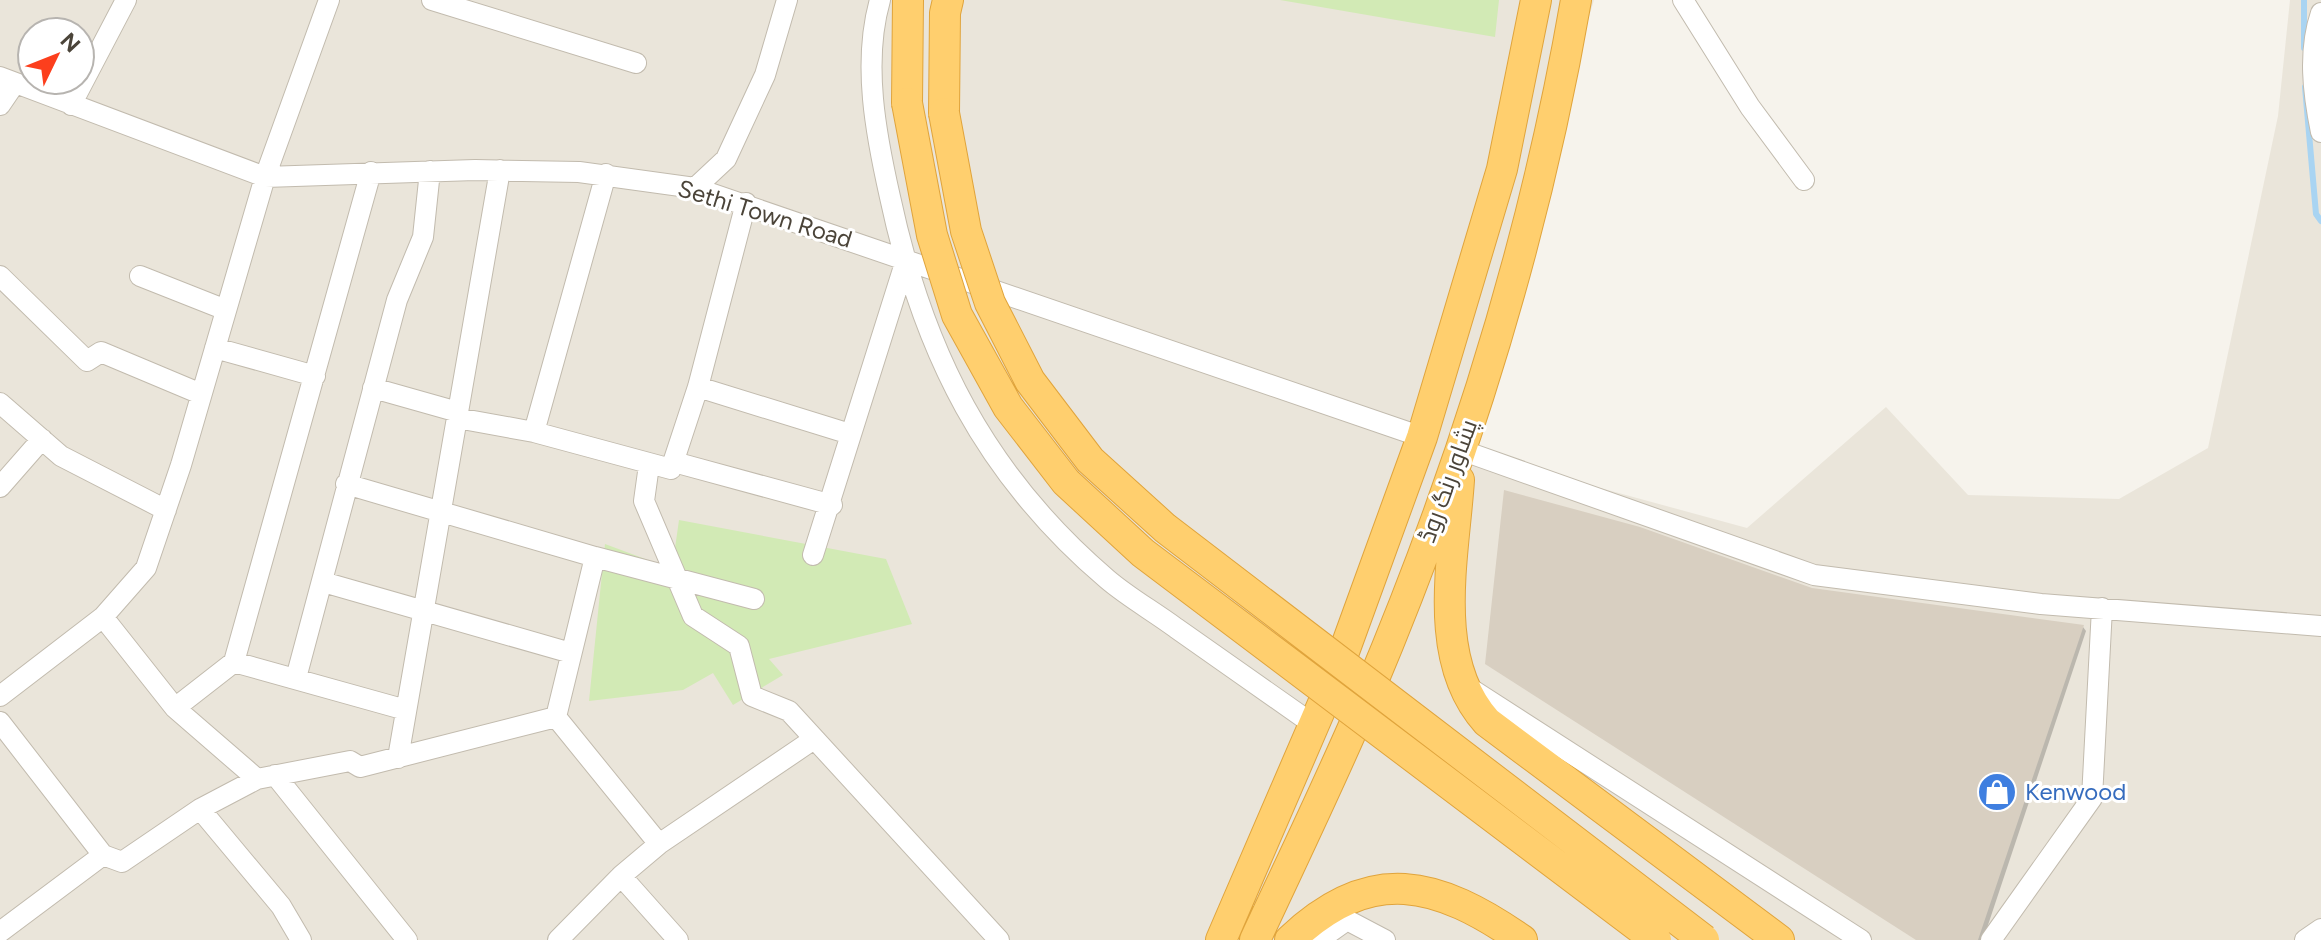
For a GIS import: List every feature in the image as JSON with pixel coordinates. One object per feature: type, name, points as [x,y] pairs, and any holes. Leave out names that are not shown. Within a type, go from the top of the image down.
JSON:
[{"type":"highway","points":[[908,0],[907,103],[932,235],[957,315],[1008,407],[1066,482],[1143,553],[1656,940]]},
{"type":"highway","points":[[948,0],[945,13],[944,113],[966,231],[990,303],[1030,381],[1090,460],[1165,528],[1704,940]]},
{"type":"highway","name":"پشاور رنگ روڈ","points":[[1221,940],[1314,725],[1422,437],[1502,169],[1536,0]]},
{"type":"highway","name":"پشاور رنگ روڈ","points":[[1255,940],[1369,692],[1461,450],[1504,317],[1564,74],[1576,0]]},
{"type":"highway","points":[[1461,450],[1451,628],[1462,684],[1474,708],[1487,722],[1779,940]]},
{"type":"highway","points":[[1290,940],[1317,914],[1366,891],[1410,888],[1449,898],[1522,940]]},
{"type":"street","points":[[71,105],[126,0]]},
{"type":"street","points":[[0,696],[103,617],[146,568],[265,177],[329,0]]},
{"type":"street","points":[[432,0],[636,63]]},
{"type":"street","points":[[695,188],[726,159],[765,75],[787,0]]},
{"type":"street","points":[[880,0],[871,60],[884,168],[906,260],[939,360],[963,408],[995,460],[1048,522],[1107,579],[1314,725]]},
{"type":"street","points":[[1683,0],[1750,107],[1804,180]]},
{"type":"street","points":[[2321,13],[2314,35],[2314,98],[2321,132]]},
{"type":"street","points":[[0,105],[8,80]]},
{"type":"street","name":"Sethi Town Road","points":[[8,80],[265,177],[500,170],[606,174],[695,188],[1422,437]]},
{"type":"street","points":[[398,758],[500,170]]},
{"type":"street","points":[[296,678],[397,300],[423,237],[430,171]]},
{"type":"street","points":[[175,708],[234,662],[371,172]]},
{"type":"street","points":[[534,432],[606,174]]},
{"type":"street","points":[[373,388],[457,415],[671,469],[698,387],[746,203]]},
{"type":"street","points":[[813,555],[906,260]]},
{"type":"street","points":[[0,276],[87,361],[101,352],[201,394]]},
{"type":"street","points":[[140,276],[226,310]]},
{"type":"street","points":[[215,348],[315,376]]},
{"type":"street","points":[[698,387],[850,434]]},
{"type":"street","points":[[0,403],[61,456],[166,510]]},
{"type":"street","points":[[0,487],[42,439]]},
{"type":"street","points":[[1461,450],[1814,575],[2102,608],[2321,626]]},
{"type":"street","points":[[674,462],[830,505]]},
{"type":"street","points":[[649,465],[644,501],[693,616],[739,646],[752,696],[789,711],[999,940]]},
{"type":"street","points":[[346,484],[595,557],[754,599]]},
{"type":"street","points":[[556,717],[595,557]]},
{"type":"street","points":[[323,582],[571,653]]},
{"type":"street","points":[[1991,940],[2092,798],[2102,608]]},
{"type":"street","points":[[103,617],[175,708],[266,777],[407,940]]},
{"type":"street","points":[[234,662],[406,710]]},
{"type":"street","points":[[1462,684],[1861,940]]},
{"type":"street","points":[[0,722],[103,855],[122,862],[200,809],[266,777],[350,761],[360,767],[556,717]]},
{"type":"street","points":[[556,717],[659,844]]},
{"type":"street","points":[[558,940],[621,876],[659,844],[814,739]]},
{"type":"street","points":[[200,809],[281,906],[301,940]]},
{"type":"street","points":[[0,932],[103,855]]},
{"type":"street","points":[[621,876],[678,940]]},
{"type":"street","points":[[1319,940],[1347,920],[1385,940]]},
{"type":"street","points":[[2305,940],[2321,929]]},
{"type":"shaded area","points":[[0,0],[1594,0],[1461,450],[1747,528],[1886,407],[1968,495],[2119,499],[2208,448],[2278,116],[2290,0],[2321,0],[2321,940],[0,940]]},
{"type":"green space","points":[[1280,0],[1499,0],[1495,37]]},
{"type":"green space","points":[[679,520],[886,559],[912,624],[769,659],[783,675],[733,705],[713,673],[683,690],[589,701],[605,544],[672,569]]},
{"type":"building","points":[[1504,490],[1640,527],[1812,588],[2084,625],[1978,940],[1916,940],[1485,664]]},
{"type":"waterway","points":[[2304,0],[2304,48]]},
{"type":"waterway","points":[[2305,87],[2316,214],[2321,221]]},
{"type":"place","name":"Kenwood","points":[[1997,792]]}]
